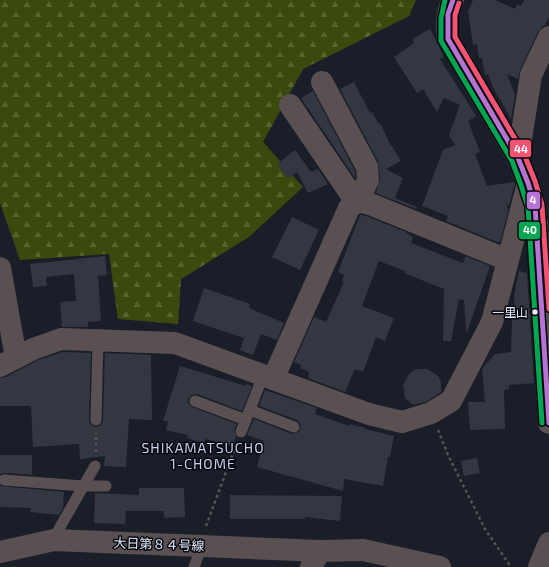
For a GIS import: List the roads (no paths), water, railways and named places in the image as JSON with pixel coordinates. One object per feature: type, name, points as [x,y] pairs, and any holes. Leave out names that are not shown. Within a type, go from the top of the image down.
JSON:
[{"type":"street","points":[[448,4],[448,39],[518,158],[535,206],[547,345],[549,423]]},
{"type":"street","points":[[518,158],[531,75],[549,37]]},
{"type":"street","points":[[268,377],[349,208],[358,201],[368,180],[367,167],[322,82]]},
{"type":"street","points":[[290,106],[350,193],[358,201],[370,204],[508,260]]},
{"type":"street","points":[[0,268],[8,362],[33,349],[61,339],[175,343],[369,414],[402,422],[431,413],[451,401],[492,322],[528,183]]},
{"type":"street","name":"大日第８４号線","points":[[0,552],[54,540],[200,546],[316,559],[363,550],[440,567]]},
{"type":"street","points":[[539,567],[549,543]]},
{"type":"lane","points":[[96,420],[98,341]]},
{"type":"lane","points":[[241,432],[248,415],[268,377]]},
{"type":"lane","points":[[195,401],[294,427]]},
{"type":"lane","points":[[54,540],[95,466]]},
{"type":"lane","points":[[4,480],[83,486],[106,486]]},
{"type":"lane","points":[[194,567],[200,546]]},
{"type":"place","name":"一里山","points":[[535,312]]},
{"type":"district","name":"SHIKAMATSUCHO 1-CHOME","points":[[203,456]]}]
